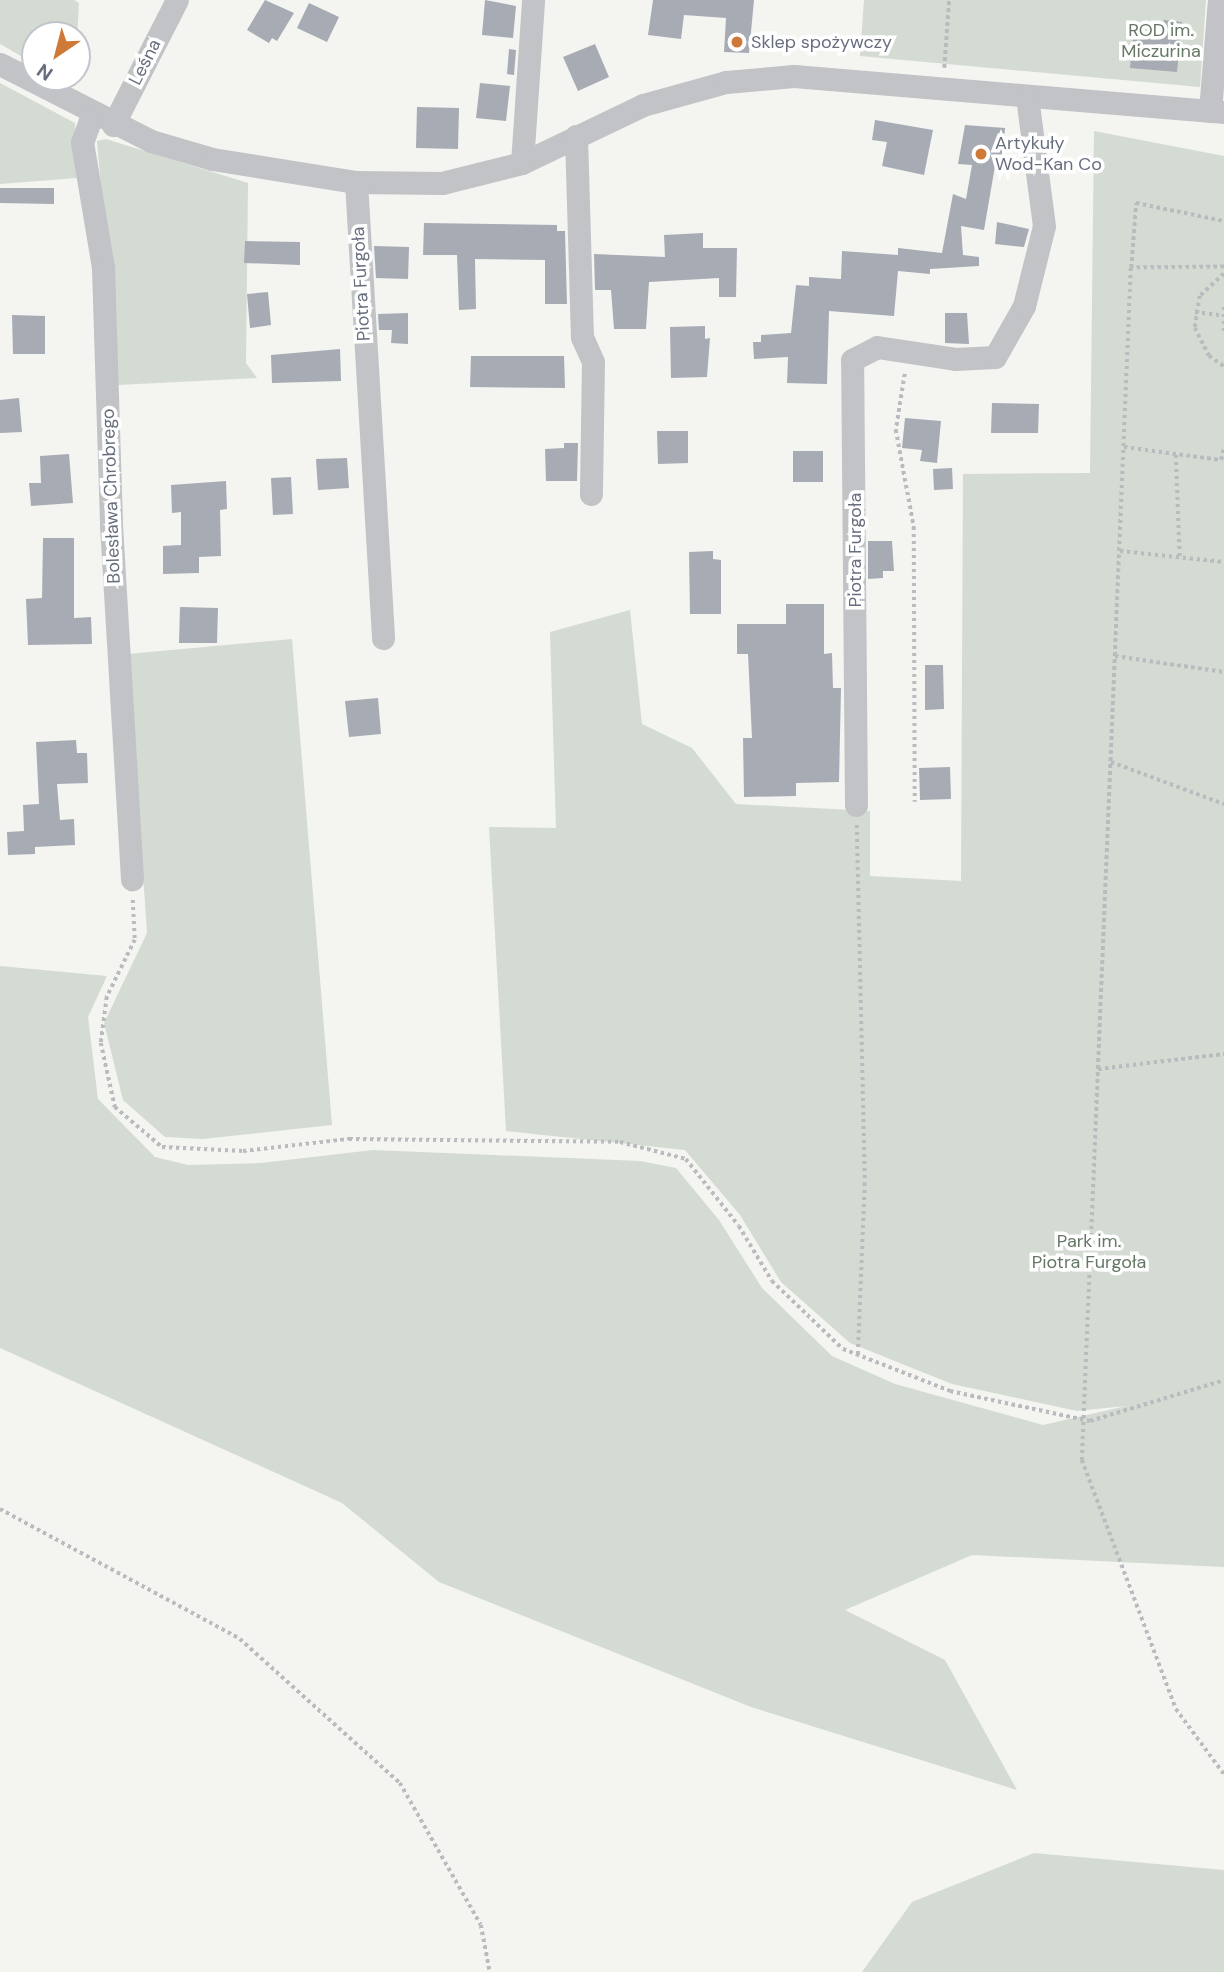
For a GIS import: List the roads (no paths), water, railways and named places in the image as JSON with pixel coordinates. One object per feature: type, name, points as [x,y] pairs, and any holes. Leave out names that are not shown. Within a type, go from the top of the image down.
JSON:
[{"type":"street","name":"Leśna","points":[[103,120],[177,0]]},
{"type":"street","points":[[522,163],[533,0]]},
{"type":"street","points":[[0,64],[103,120],[212,159],[356,182],[442,183],[522,163],[643,105],[726,82],[794,76],[1217,111],[1220,0]]},
{"type":"street","name":"Piotra Furgoła","points":[[856,805],[852,360],[877,347],[955,359],[995,357],[1024,306],[1044,226],[1027,96]]},
{"type":"street","name":"Bolesława Chrobrego","points":[[103,120],[82,142],[103,268],[111,526],[132,879]]},
{"type":"street","points":[[576,136],[582,337],[593,362],[591,494]]},
{"type":"street","name":"Piotra Furgoła","points":[[356,182],[383,638]]},
{"type":"place","name":"Sklep spożywczy","points":[[737,42]]},
{"type":"place","name":"Artykuły Wod-Kan Co","points":[[981,154]]},
{"type":"park label","name":"ROD im. Miczurina","points":[[1161,41]]},
{"type":"park label","name":"Park im. Piotra Furgoła","points":[[1089,1252]]}]
